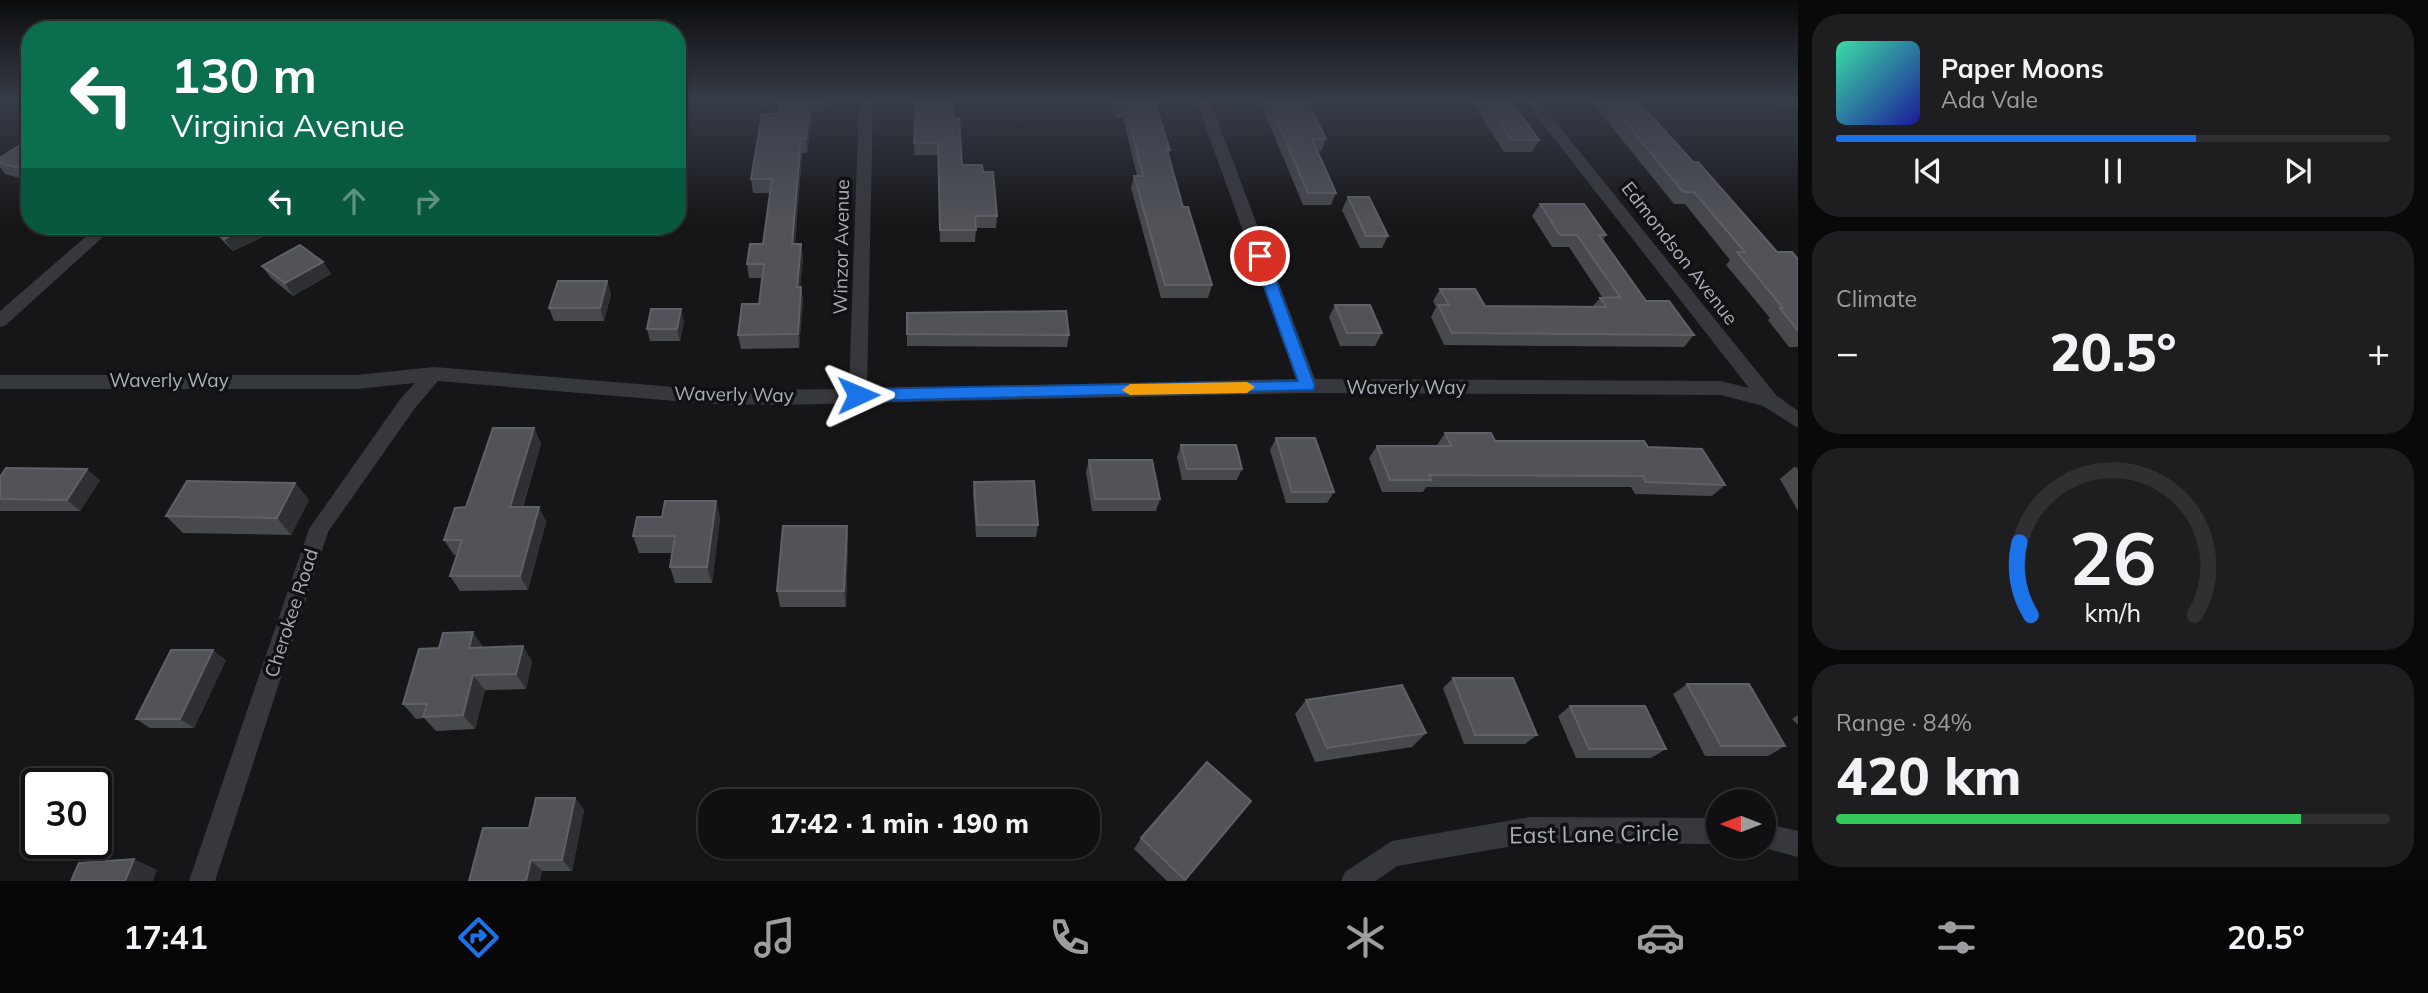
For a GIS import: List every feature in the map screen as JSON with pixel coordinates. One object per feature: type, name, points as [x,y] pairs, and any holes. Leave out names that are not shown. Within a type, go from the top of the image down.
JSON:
[{"type":"street","name":"Winzor Avenue","points":[[858,395],[865,141]]},
{"type":"street","points":[[1218,141],[1308,386]]},
{"type":"street","name":"Edmondson Avenue","points":[[1564,141],[1769,400]]},
{"type":"street","points":[[0,321],[97,235]]},
{"type":"street","name":"Waverly Way","points":[[0,382],[356,382],[434,373],[533,384],[712,397],[1308,386],[1720,388],[1769,400],[1798,421]]},
{"type":"street","name":"Cherokee Road","points":[[202,881],[318,529],[408,403],[434,373]]},
{"type":"street","name":"East Lane Circle","points":[[1354,881],[1392,853],[1530,831],[1706,831]]},
{"type":"street","points":[[1776,839],[1798,844]]},
{"type":"building","points":[[757,141],[801,141],[792,244],[801,244],[797,287],[801,287],[798,334],[738,335],[742,304],[759,304],[764,264],[747,264],[750,244],[763,244],[772,179],[751,179]]},
{"type":"building","points":[[960,141],[962,165],[982,165],[983,172],[993,172],[997,216],[975,216],[976,230],[940,230],[938,143],[914,143]]},
{"type":"building","points":[[1134,141],[1167,141],[1170,150],[1167,150],[1183,207],[1188,207],[1212,285],[1165,285],[1134,176],[1143,176]]},
{"type":"building","points":[[1286,141],[1313,141],[1336,193],[1308,193]]},
{"type":"building","points":[[1641,141],[1674,141],[1693,162],[1698,162],[1777,252],[1792,252],[1798,259],[1798,331],[1780,308],[1783,308],[1737,252],[1745,252],[1694,192],[1683,192]]},
{"type":"building","points":[[21,145],[21,169],[0,163],[0,158]]},
{"type":"building","points":[[1348,197],[1369,197],[1388,236],[1366,236]]},
{"type":"building","points":[[1540,204],[1584,204],[1606,235],[1599,235],[1646,301],[1669,301],[1694,335],[1452,333],[1438,305],[1449,305],[1440,289],[1475,289],[1485,306],[1606,307],[1600,298],[1620,297],[1577,235],[1560,235]]},
{"type":"building","points":[[300,245],[323,262],[285,283],[262,266]]},
{"type":"building","points":[[558,281],[607,281],[600,308],[549,308]]},
{"type":"building","points":[[1335,305],[1370,305],[1382,333],[1347,333]]},
{"type":"building","points":[[651,309],[681,309],[677,329],[647,329]]},
{"type":"building","points":[[1066,311],[1069,335],[907,334],[907,313]]},
{"type":"building","points":[[493,428],[534,428],[510,507],[539,507],[520,576],[450,576],[462,540],[444,540],[455,508],[466,507]]},
{"type":"building","points":[[1445,433],[1491,433],[1495,441],[1644,441],[1648,447],[1702,449],[1725,485],[1646,482],[1643,476],[1429,475],[1431,480],[1390,480],[1377,446],[1451,446]]},
{"type":"building","points":[[1276,438],[1315,438],[1334,492],[1292,492]]},
{"type":"building","points":[[1181,445],[1236,445],[1242,469],[1187,469]]},
{"type":"building","points":[[1089,460],[1152,460],[1160,499],[1095,499]]},
{"type":"building","points":[[6,468],[87,469],[67,500],[0,499],[0,477]]},
{"type":"building","points":[[187,481],[295,483],[277,518],[166,516]]},
{"type":"building","points":[[1034,481],[1038,525],[977,525],[974,482]]},
{"type":"building","points":[[665,501],[716,501],[707,567],[670,567],[675,536],[633,536],[637,517],[662,517]]},
{"type":"building","points":[[783,526],[847,526],[844,591],[777,591]]},
{"type":"building","points":[[473,632],[469,648],[523,646],[516,674],[473,675],[463,715],[423,717],[427,704],[403,704],[419,649],[439,648],[443,633]]},
{"type":"building","points":[[171,650],[213,650],[180,719],[136,719]]},
{"type":"building","points":[[1453,678],[1513,678],[1537,735],[1475,735]]},
{"type":"building","points":[[1687,684],[1749,684],[1785,746],[1721,746]]},
{"type":"building","points":[[1402,685],[1426,733],[1327,748],[1306,700]]},
{"type":"building","points":[[1570,706],[1645,706],[1666,749],[1589,749]]},
{"type":"building","points":[[1207,762],[1251,801],[1185,880],[1141,838]]},
{"type":"building","points":[[536,798],[575,798],[562,860],[531,860],[526,881],[469,881],[483,828],[529,828]]},
{"type":"building","points":[[134,859],[125,881],[71,881],[79,863]]},
{"type":"slow traffic","points":[[1130,390],[1247,387]]},
{"type":"route","points":[[858,395],[1308,386],[1260,256]]}]
